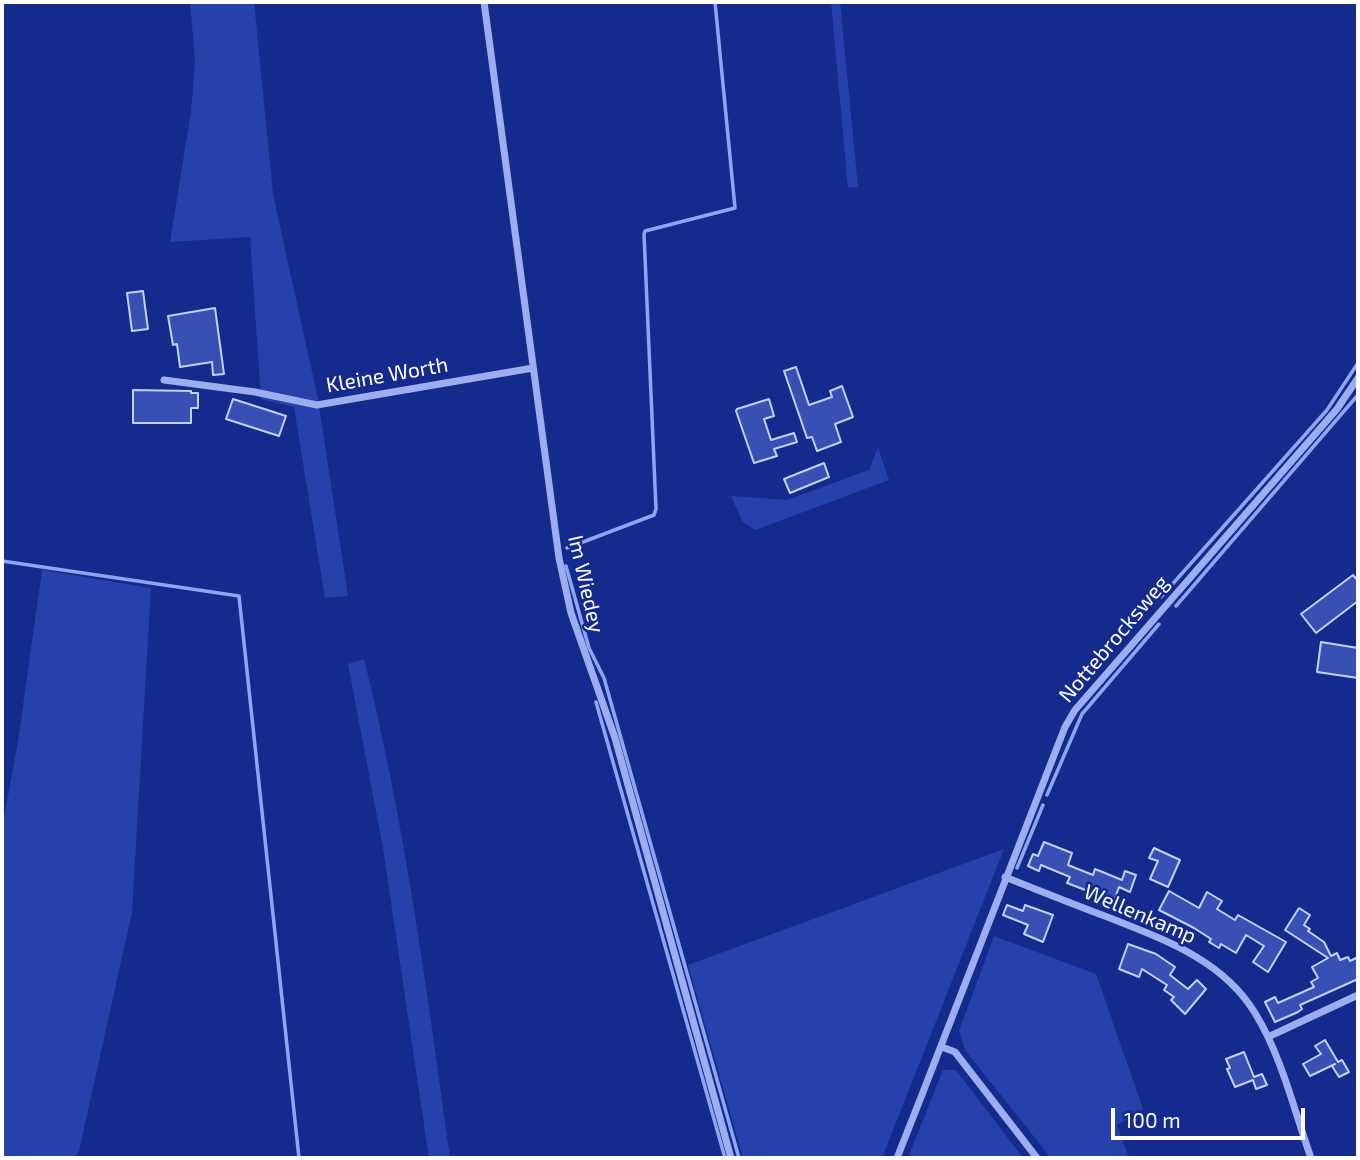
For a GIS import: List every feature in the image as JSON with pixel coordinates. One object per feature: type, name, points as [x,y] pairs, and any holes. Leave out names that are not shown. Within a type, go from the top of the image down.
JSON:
[{"type":"street","name":"Im Wiedey","points":[[484,2],[559,558],[571,613],[615,738],[731,1158]]},
{"type":"street","name":"Kleine Worth","points":[[164,380],[255,392],[317,405],[533,368]]},
{"type":"street","name":"Nottebrocksweg","points":[[897,1158],[1005,877],[1065,727],[1075,710],[1337,409],[1358,378]]},
{"type":"street","name":"Wellenkamp","points":[[1005,877],[1179,945],[1214,967],[1238,990],[1254,1011],[1268,1037],[1311,1158]]},
{"type":"street","points":[[1268,1037],[1358,995]]},
{"type":"street","points":[[942,1046],[955,1052],[1037,1158]]},
{"type":"shaded area","points":[[190,2],[254,2],[273,194],[318,399],[348,596],[325,598],[294,407],[261,399],[250,237],[170,242],[191,112],[195,61]]},
{"type":"shaded area","points":[[831,2],[840,2],[858,187],[848,188]]},
{"type":"shaded area","points":[[878,448],[889,480],[755,530],[742,521],[731,496],[787,500],[869,470]]},
{"type":"shaded area","points":[[42,570],[151,588],[132,912],[79,1151],[74,1158],[2,1158],[2,828],[18,742]]},
{"type":"shaded area","points":[[364,659],[403,845],[450,1158],[429,1158],[383,848],[348,664]]},
{"type":"shaded area","points":[[1004,849],[882,1158],[743,1158],[688,965]]},
{"type":"shaded area","points":[[994,936],[1096,974],[1143,1109],[1117,1125],[1129,1158],[1051,1158],[965,1050],[959,1031]]},
{"type":"shaded area","points":[[943,1070],[956,1070],[1023,1158],[908,1158]]},
{"type":"building","points":[[143,291],[148,329],[132,331],[127,293]]},
{"type":"building","points":[[215,308],[224,374],[213,375],[212,362],[180,367],[177,344],[173,345],[168,316]]},
{"type":"building","points":[[796,367],[809,405],[832,397],[830,391],[842,386],[853,417],[835,424],[841,442],[817,451],[812,437],[807,438],[784,371]]},
{"type":"building","points":[[133,390],[191,391],[198,393],[198,408],[191,408],[191,423],[133,423]]},
{"type":"building","points":[[233,399],[286,416],[279,436],[226,419]]},
{"type":"building","points":[[769,399],[774,416],[764,419],[771,440],[794,433],[797,442],[774,449],[777,456],[754,463],[736,411]]},
{"type":"building","points":[[824,463],[829,477],[790,493],[784,479]]},
{"type":"building","points":[[1353,575],[1358,581],[1358,601],[1316,633],[1301,614]]},
{"type":"building","points":[[1321,642],[1358,648],[1358,678],[1317,672]]},
{"type":"building","points":[[1044,842],[1072,853],[1068,865],[1093,875],[1095,869],[1122,880],[1125,871],[1136,875],[1130,892],[1119,887],[1114,901],[1067,883],[1070,877],[1041,865],[1039,871],[1028,866],[1033,854],[1038,856]]},
{"type":"building","points":[[1154,848],[1180,860],[1168,887],[1150,879],[1158,861],[1149,858]]},
{"type":"building","points":[[1169,891],[1199,908],[1207,892],[1222,901],[1217,909],[1235,920],[1238,915],[1286,942],[1268,972],[1253,962],[1264,946],[1246,935],[1236,953],[1221,944],[1219,948],[1194,928],[1159,910]]},
{"type":"building","points":[[1007,905],[1023,911],[1025,905],[1053,915],[1043,942],[1024,934],[1028,925],[1003,915]]},
{"type":"building","points":[[1299,908],[1310,915],[1304,925],[1310,929],[1308,931],[1324,942],[1331,956],[1337,953],[1340,960],[1348,957],[1350,961],[1358,957],[1358,979],[1300,1005],[1302,1009],[1298,1012],[1275,1022],[1265,1002],[1275,997],[1278,1003],[1314,987],[1311,982],[1318,978],[1312,967],[1328,958],[1285,930]]},
{"type":"building","points":[[1128,944],[1156,954],[1175,967],[1170,975],[1188,989],[1197,980],[1206,989],[1185,1014],[1171,1000],[1174,997],[1164,990],[1167,985],[1142,969],[1139,977],[1119,969]]},
{"type":"building","points":[[1325,1040],[1338,1062],[1342,1060],[1349,1072],[1339,1077],[1332,1066],[1335,1064],[1310,1076],[1303,1064],[1321,1054],[1315,1046]]},
{"type":"building","points":[[1244,1052],[1254,1077],[1262,1074],[1267,1085],[1256,1089],[1253,1080],[1235,1087],[1227,1069],[1230,1068],[1226,1059]]},
{"type":"waterway","points":[[567,548],[654,515],[656,509],[644,234],[645,231],[735,208],[715,2]]},
{"type":"waterway","points":[[1161,597],[1327,410],[1358,363]]},
{"type":"waterway","points":[[1176,606],[1357,396]]},
{"type":"waterway","points":[[2,561],[239,596],[299,1158]]},
{"type":"waterway","points":[[566,566],[589,648],[604,678],[739,1158]]},
{"type":"waterway","points":[[1047,795],[1082,714],[1159,624]]},
{"type":"waterway","points":[[596,702],[725,1158]]},
{"type":"waterway","points":[[1017,868],[1043,805]]}]
